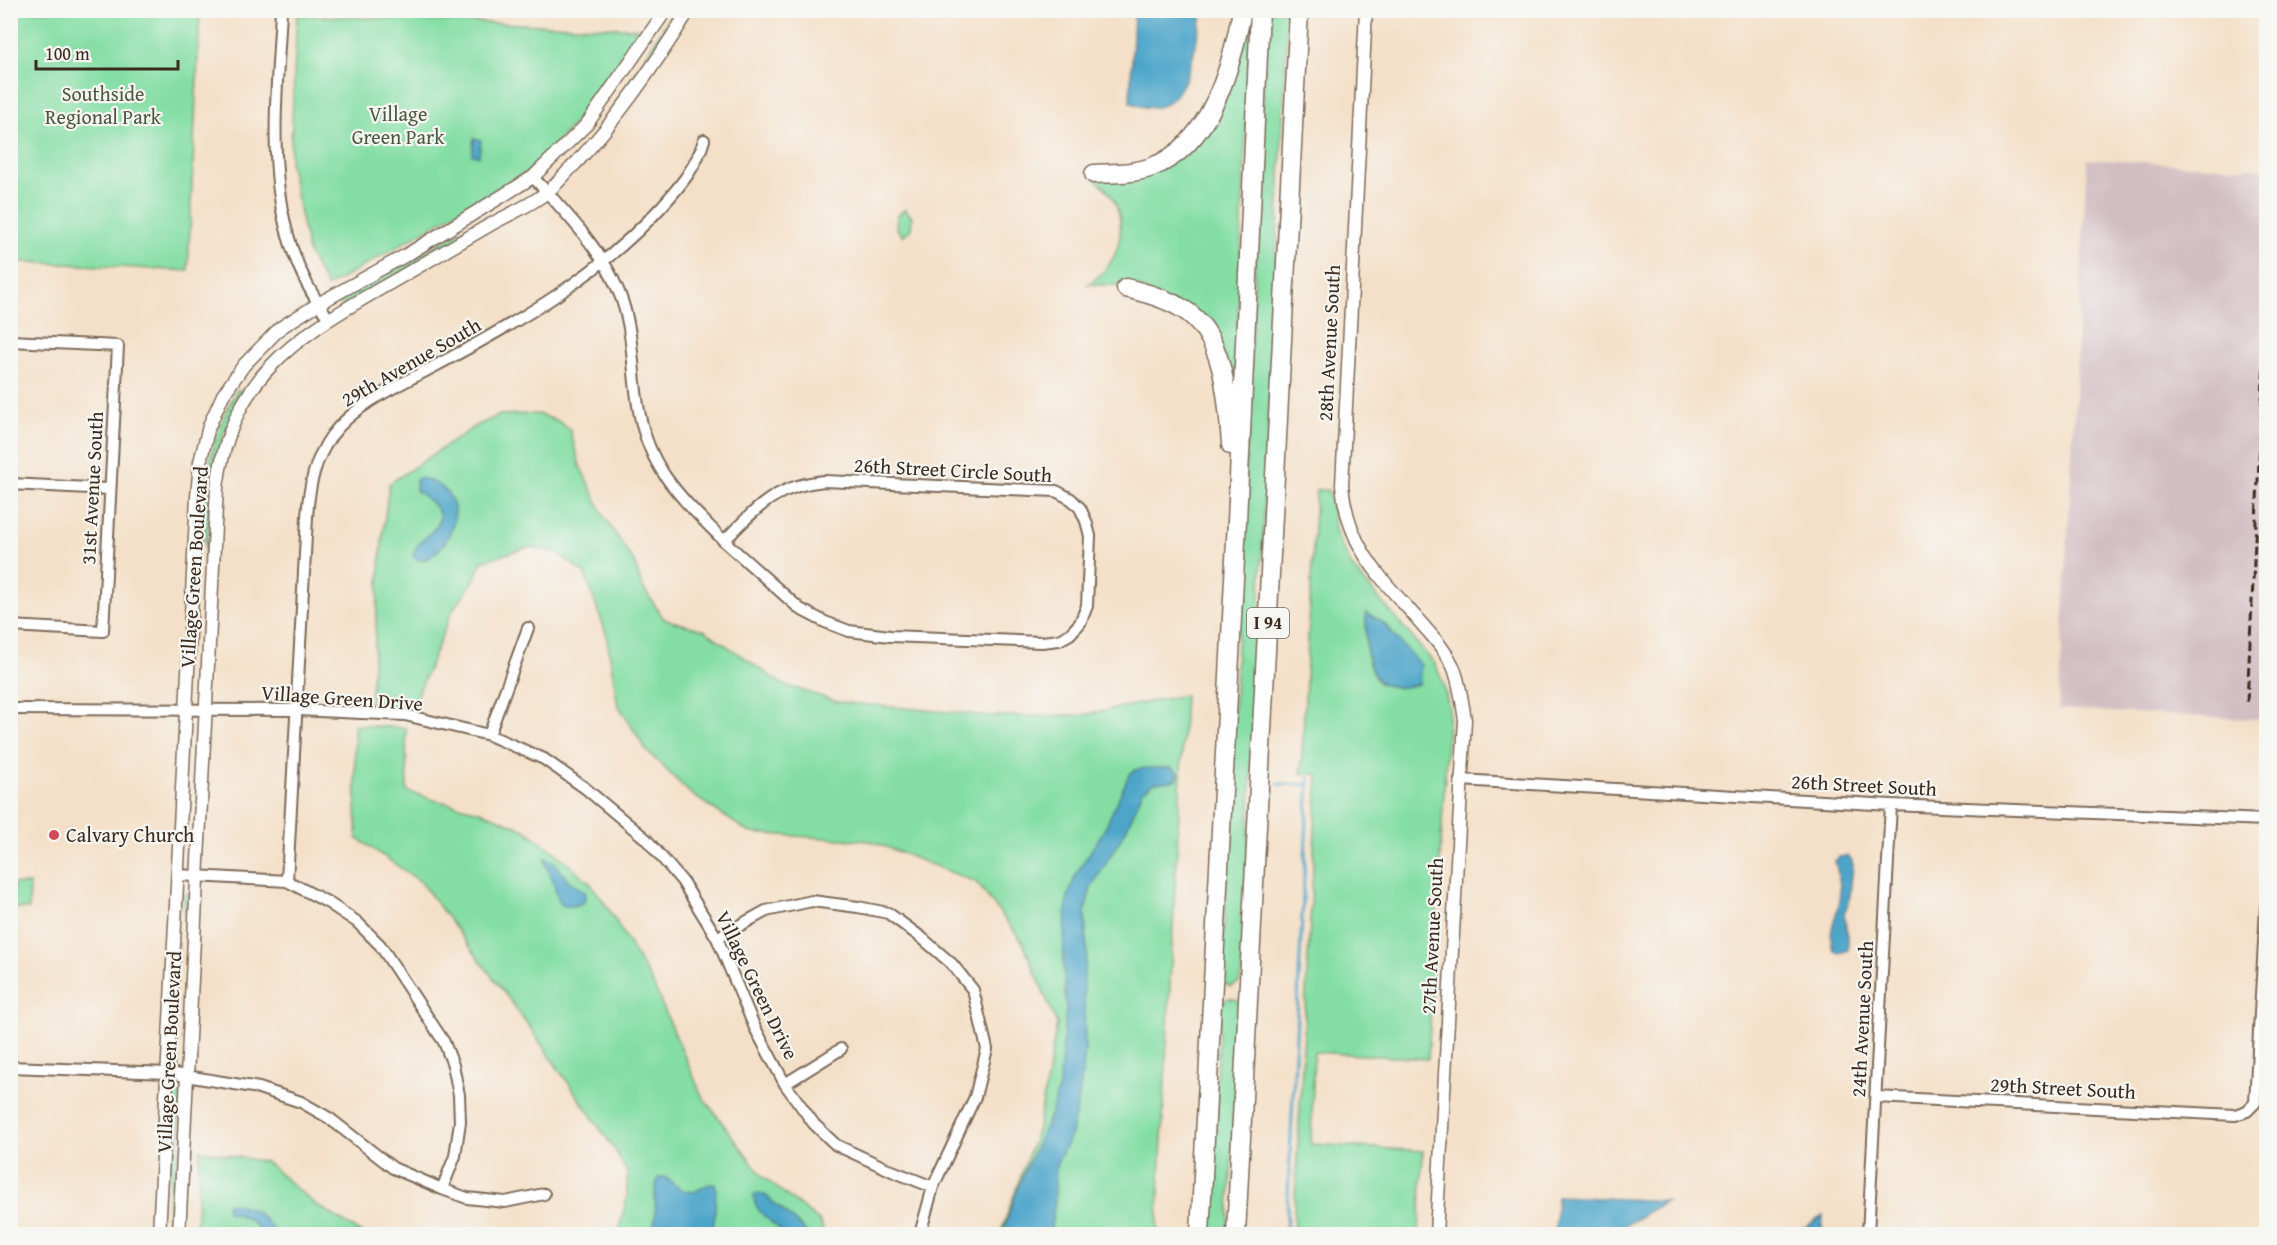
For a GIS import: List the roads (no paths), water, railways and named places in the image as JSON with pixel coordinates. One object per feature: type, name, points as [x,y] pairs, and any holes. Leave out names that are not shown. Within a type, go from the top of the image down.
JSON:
[{"type":"highway","points":[[1094,174],[1128,173],[1154,166],[1189,144],[1216,100],[1236,47],[1242,10]]},
{"type":"highway","name":"I 94","points":[[1200,1234],[1237,521],[1260,10]]},
{"type":"highway","name":"I 94","points":[[1236,1234],[1294,145],[1299,10]]},
{"type":"highway","points":[[1126,288],[1153,294],[1185,310],[1209,335],[1225,383],[1237,521]]},
{"type":"street","points":[[281,10],[275,154],[276,182],[281,212],[302,274],[329,319]]},
{"type":"street","name":"Village Green Boulevard","points":[[159,1234],[197,497],[200,462],[209,426],[223,395],[244,365],[280,328],[408,254],[533,177],[587,124],[619,81],[666,10]]},
{"type":"street","name":"Village Green Boulevard","points":[[179,1234],[217,487],[220,461],[229,430],[253,387],[269,366],[291,346],[329,319],[547,193],[604,133],[650,73],[689,10]]},
{"type":"street","name":"28th Avenue South","points":[[1366,10],[1343,502],[1349,524],[1366,560],[1441,645]]},
{"type":"street","name":"29th Avenue South","points":[[287,881],[309,486],[317,460],[332,435],[350,415],[525,317],[572,286],[625,244],[680,187],[697,160],[704,140]]},
{"type":"street","name":"26th Street Circle South","points":[[533,177],[603,261],[618,290],[633,342],[638,409],[652,457],[668,483],[724,541],[800,609],[849,631],[867,634],[1042,642],[1059,640],[1070,634],[1080,623],[1087,606],[1090,536],[1086,521],[1080,508],[1071,499],[1056,491],[808,483],[785,490],[763,502],[724,541]]},
{"type":"street","name":"31st Avenue South","points":[[10,340],[118,346],[103,631],[10,626]]},
{"type":"street","points":[[10,484],[109,489]]},
{"type":"street","points":[[489,735],[528,628]]},
{"type":"street","name":"27th Avenue South","points":[[1436,1234],[1465,720],[1460,688],[1441,645]]},
{"type":"street","name":"Village Green Drive","points":[[10,709],[297,710],[405,716],[489,735],[544,759],[585,788],[646,839],[682,881],[717,938],[754,1028],[785,1084],[814,1124],[836,1145],[933,1187]]},
{"type":"street","name":"26th Street South","points":[[1460,780],[1891,805],[2266,820]]},
{"type":"street","name":"24th Avenue South","points":[[1869,1234],[1891,805]]},
{"type":"street","points":[[177,875],[287,881],[327,902],[357,922],[380,945],[444,1042],[453,1065],[459,1095],[460,1122],[455,1156],[442,1190]]},
{"type":"street","points":[[717,938],[766,911],[812,902],[888,913],[952,964],[973,990],[987,1049],[975,1097],[933,1187],[920,1234]]},
{"type":"street","points":[[2264,998],[2266,907]]},
{"type":"street","name":"29th Street South","points":[[1876,1097],[2235,1115],[2247,1111],[2256,1103],[2264,998]]},
{"type":"street","name":"Village Green Drive","points":[[785,1084],[841,1049]]},
{"type":"street","points":[[10,1067],[168,1073],[259,1088],[301,1102],[329,1118],[393,1168],[442,1190],[467,1198],[505,1202],[544,1194]]},
{"type":"water","points":[[1134,11],[1201,11],[1194,52],[1183,85],[1174,97],[1163,105],[1148,107],[1130,102]]},
{"type":"water","points":[[474,138],[481,140],[479,156],[472,155]]},
{"type":"water","points":[[420,478],[441,487],[452,500],[455,515],[451,531],[443,545],[433,555],[422,560],[413,557],[414,552],[420,542],[438,524],[440,518],[434,506],[416,490],[416,480]]},
{"type":"water","points":[[1366,613],[1381,621],[1421,665],[1419,684],[1400,687],[1387,686],[1377,680],[1368,658]]},
{"type":"water","points":[[1172,768],[1179,774],[1177,779],[1154,783],[1143,791],[1126,830],[1092,886],[1088,898],[1085,912],[1087,955],[1084,974],[1085,1051],[1080,1092],[1071,1134],[1056,1166],[1055,1202],[1050,1234],[1002,1234],[1020,1182],[1051,1113],[1059,1087],[1066,1009],[1063,957],[1067,900],[1075,876],[1104,830],[1129,775],[1135,770]]},
{"type":"water","points":[[1847,856],[1853,865],[1849,902],[1844,913],[1848,950],[1840,953],[1834,950],[1831,938],[1840,893],[1835,861],[1839,857]]},
{"type":"water","points":[[545,858],[554,862],[568,880],[586,893],[584,902],[566,907],[558,901]]},
{"type":"water","points":[[664,1177],[680,1189],[690,1192],[715,1183],[714,1219],[709,1234],[645,1234],[654,1223],[656,1185],[659,1178]]},
{"type":"water","points":[[759,1193],[766,1196],[809,1234],[785,1234],[756,1206],[754,1194]]},
{"type":"water","points":[[1557,1196],[1667,1201],[1611,1234],[1555,1234]]},
{"type":"water","points":[[227,1203],[250,1208],[266,1221],[276,1234],[263,1234],[247,1219],[227,1212]]},
{"type":"water","points":[[1823,1216],[1822,1234],[1793,1234]]},
{"type":"waterway","points":[[1286,1234],[1309,778]]},
{"type":"waterway","points":[[1278,784],[1308,785]]},
{"type":"railway","points":[[2247,702],[2266,320]]},
{"type":"place","name":"Calvary Church","points":[[54,835]]},
{"type":"park label","name":"Southside Regional Park","points":[[103,106]]},
{"type":"park label","name":"Village Green Park","points":[[398,126]]}]
